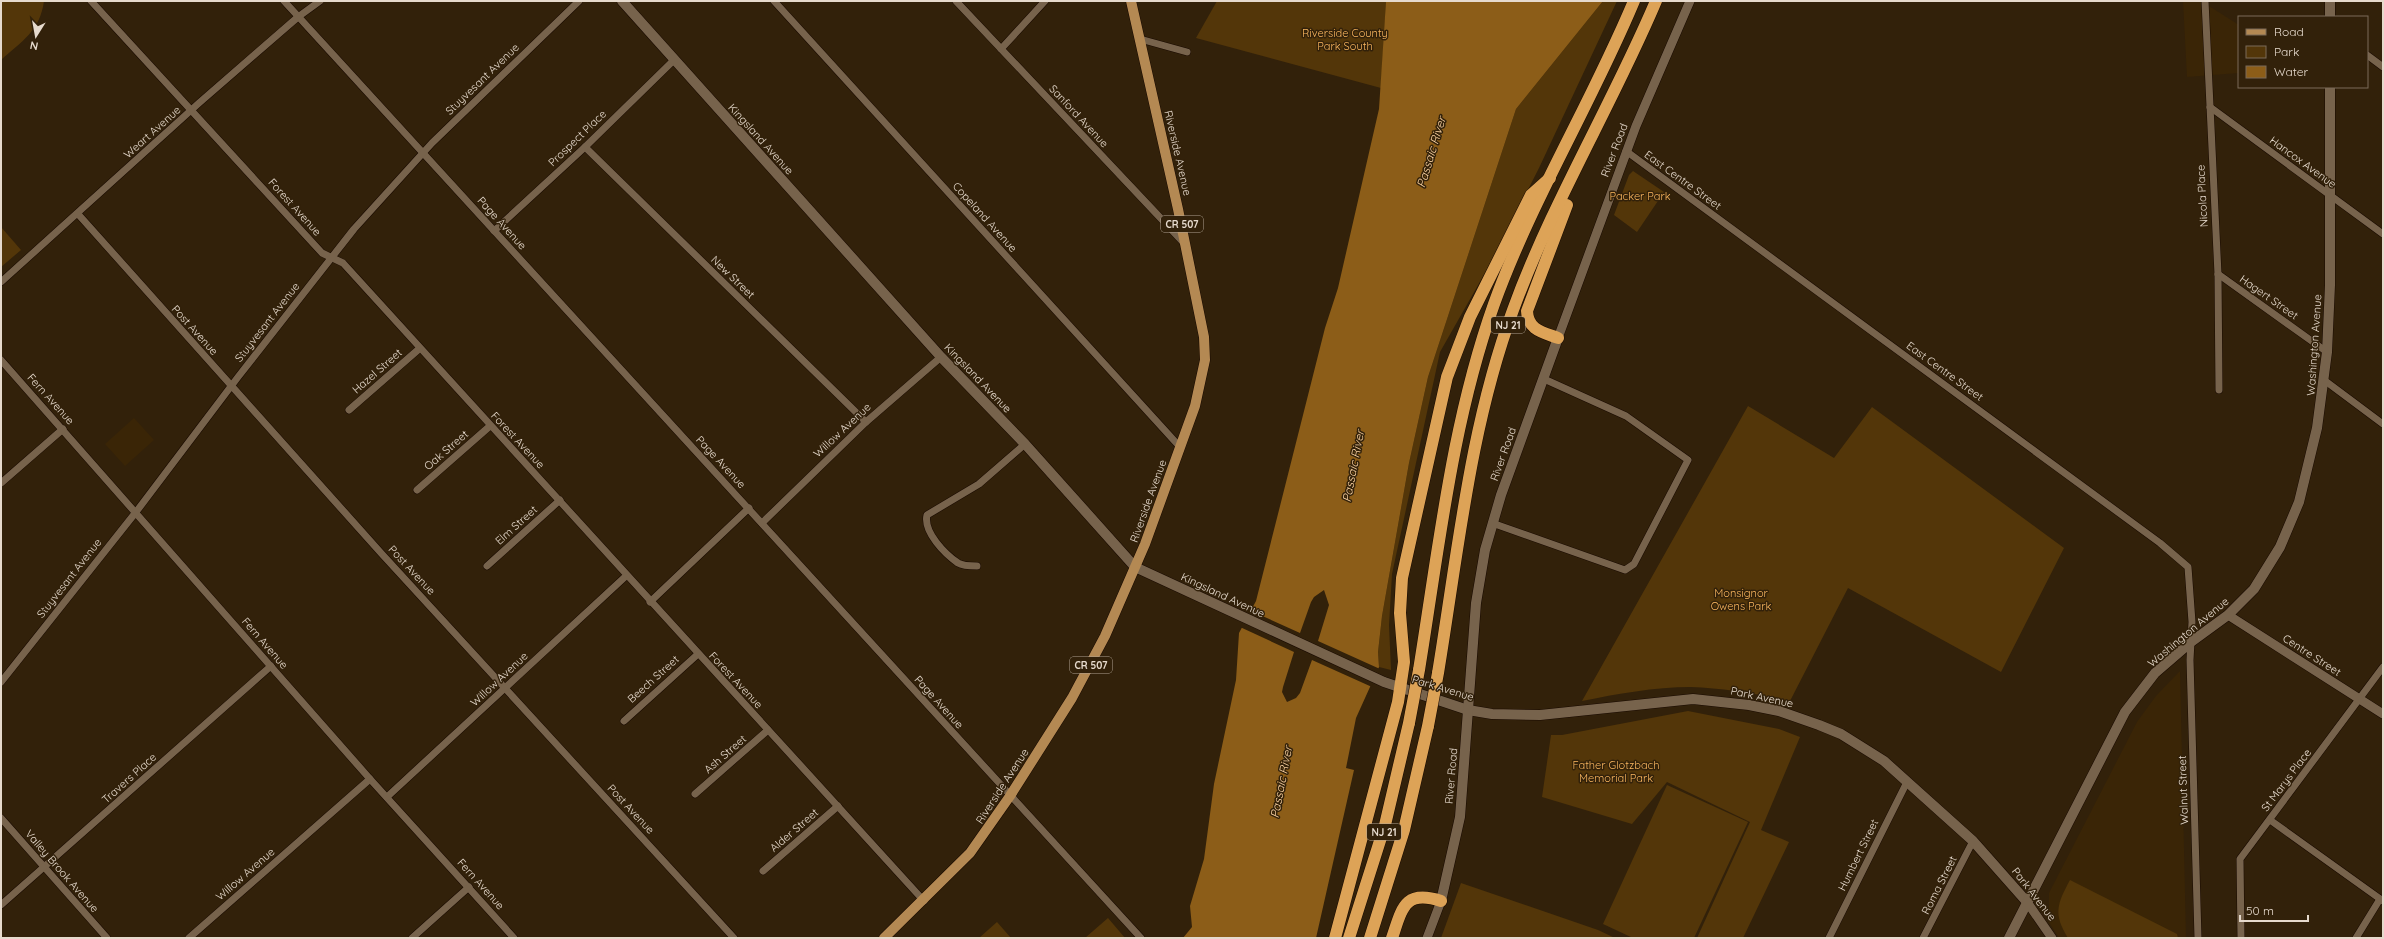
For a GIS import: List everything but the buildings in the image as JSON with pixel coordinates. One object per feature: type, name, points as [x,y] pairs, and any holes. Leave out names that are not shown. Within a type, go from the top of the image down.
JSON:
[{"type":"highway","name":"NJ 21","points":[[1350,938],[1385,825],[1409,723],[1452,465],[1474,368],[1506,273],[1634,1]]},
{"type":"highway","name":"NJ 21","points":[[1370,938],[1404,830],[1428,726],[1477,438],[1502,342],[1537,251],[1616,88],[1656,1]]},
{"type":"highway","points":[[1558,338],[1535,329],[1528,319],[1527,310],[1553,239],[1616,88]]},
{"type":"highway","points":[[1334,938],[1401,687],[1404,662],[1400,613],[1402,578],[1447,377],[1470,317],[1531,195],[1550,178]]},
{"type":"highway","points":[[1392,938],[1401,912],[1408,901],[1422,896],[1441,901]]},
{"type":"main road","name":"Kingsland Avenue","points":[[622,1],[941,357],[1025,444],[1135,567],[1384,682]]},
{"type":"main road","name":"Riverside Avenue","points":[[884,938],[924,901],[970,853],[1010,796],[1089,668],[1135,567],[1195,406],[1205,360],[1202,330],[1186,246],[1131,1]]},
{"type":"main road","points":[[2330,1],[2330,16]]},
{"type":"main road","name":"Washington Avenue","points":[[2009,938],[2125,712],[2154,674],[2191,642],[2228,615],[2254,589],[2268,568],[2290,524],[2312,453],[2327,352],[2330,195],[2330,88]]},
{"type":"main road","name":"River Road","points":[[1441,901],[1460,818],[1480,577],[1492,523],[1558,338]]},
{"type":"main road","name":"Park Avenue","points":[[1384,682],[1468,710],[1492,714],[1540,715],[1693,699],[1749,705],[1798,717],[1841,734],[1884,760],[1973,842],[2027,902]]},
{"type":"street","name":"Forest Avenue","points":[[91,1],[322,253],[343,264],[490,426],[560,500],[626,576],[924,901]]},
{"type":"street","name":"Page Avenue","points":[[284,1],[1141,938]]},
{"type":"street","name":"Weart Avenue","points":[[1,282],[192,110],[298,17],[320,1]]},
{"type":"street","name":"Stuyvesant Avenue","points":[[1,682],[136,512],[231,386],[354,229],[423,153],[487,88],[580,1]]},
{"type":"street","name":"Copeland Avenue","points":[[774,1],[1180,447]]},
{"type":"street","name":"Sanford Avenue","points":[[956,1],[1186,246]]},
{"type":"street","points":[[1001,49],[1046,1]]},
{"type":"street","name":"River Road","points":[[1558,338],[1626,151],[1690,1]]},
{"type":"street","name":"Nicola Place","points":[[2205,1],[2218,274],[2219,390]]},
{"type":"street","points":[[1140,39],[1187,52]]},
{"type":"street","points":[[2368,56],[2383,67]]},
{"type":"street","name":"Prospect Place","points":[[494,231],[585,147],[674,60]]},
{"type":"street","name":"Hancox Avenue","points":[[2210,107],[2383,234]]},
{"type":"street","name":"New Street","points":[[585,147],[866,422]]},
{"type":"street","name":"East Centre Street","points":[[1626,151],[2154,538],[2188,567],[2192,622],[2191,642]]},
{"type":"street","name":"Post Avenue","points":[[78,214],[231,386],[734,938]]},
{"type":"street","name":"Hagert Street","points":[[2218,274],[2327,352]]},
{"type":"street","name":"Hazel Street","points":[[349,410],[420,349]]},
{"type":"street","name":"Willow Avenue","points":[[762,523],[866,422],[941,357]]},
{"type":"street","name":"Fern Avenue","points":[[1,360],[370,779],[514,938]]},
{"type":"street","points":[[1492,523],[1625,570],[1634,564],[1688,460],[1626,416],[1544,379]]},
{"type":"street","points":[[2324,380],[2383,424]]},
{"type":"street","name":"Oak Street","points":[[417,490],[490,426]]},
{"type":"street","points":[[1,483],[63,429]]},
{"type":"street","points":[[977,566],[959,564],[934,538],[925,523],[927,516],[979,484],[1025,444]]},
{"type":"street","name":"Elm Street","points":[[487,566],[560,500]]},
{"type":"street","points":[[650,602],[749,508]]},
{"type":"street","name":"Willow Avenue","points":[[387,797],[626,576]]},
{"type":"street","name":"Centre Street","points":[[2228,615],[2383,714]]},
{"type":"street","name":"Walnut Street","points":[[2191,642],[2198,938]]},
{"type":"street","name":"Beech Street","points":[[624,721],[698,654]]},
{"type":"street","name":"Travers Place","points":[[1,906],[271,666]]},
{"type":"street","name":"St Marys Place","points":[[2241,938],[2240,859],[2383,666]]},
{"type":"street","name":"Ash Street","points":[[695,794],[768,730]]},
{"type":"street","name":"Willow Avenue","points":[[189,938],[370,779]]},
{"type":"street","name":"Humbert Street","points":[[1829,938],[1907,782]]},
{"type":"street","name":"Alder Street","points":[[763,871],[838,806]]},
{"type":"street","name":"Valley Brook Avenue","points":[[1,818],[107,938]]},
{"type":"street","points":[[2270,820],[2382,900],[2356,938]]},
{"type":"street","name":"Roma Street","points":[[1923,938],[1973,842]]},
{"type":"street","points":[[412,938],[469,887]]},
{"type":"street","name":"River Road","points":[[1427,938],[1441,901]]},
{"type":"street","name":"Park Avenue","points":[[2027,902],[2052,938]]},
{"type":"shaded area","points":[[2183,1],[2201,1],[2238,24],[2238,73],[2187,77]]},
{"type":"shaded area","points":[[134,418],[154,440],[125,466],[105,444]]},
{"type":"shaded area","points":[[2180,671],[2186,938],[2059,938],[2049,922],[2049,893],[2137,722],[2156,696]]},
{"type":"green space","points":[[1,1],[44,1],[39,20],[29,35],[1,60]]},
{"type":"green space","name":"Riverside County Park South","points":[[1217,1],[1386,1],[1381,88],[1196,38]]},
{"type":"green space","points":[[1603,1],[1617,1],[1539,168],[1490,264],[1440,352],[1392,574],[1389,625],[1391,670],[1379,667],[1378,652],[1382,616],[1409,463],[1428,377],[1516,109]]},
{"type":"green space","name":"Packer Park","points":[[1633,171],[1664,192],[1637,232],[1614,215],[1629,175]]},
{"type":"green space","points":[[1,227],[21,250],[1,267]]},
{"type":"green space","name":"Monsignor Owens Park","points":[[1748,406],[1834,458],[1872,407],[2064,548],[2001,672],[1848,588],[1790,701],[1740,692],[1677,687],[1622,693],[1582,701]]},
{"type":"green space","name":"Father Glotzbach Memorial Park","points":[[1688,711],[1779,729],[1800,737],[1761,830],[1789,842],[1743,938],[1697,938],[1750,822],[1667,782],[1632,824],[1542,797],[1551,735],[1562,735]]},
{"type":"green space","points":[[1667,785],[1748,822],[1694,938],[1633,938],[1603,924]]},
{"type":"green space","points":[[2070,880],[2177,934],[2178,938],[2068,938],[2060,922],[2058,909],[2062,896]]},
{"type":"green space","points":[[1461,883],[1598,930],[1615,938],[1441,938]]},
{"type":"green space","points":[[1108,918],[1125,938],[1085,938]]},
{"type":"green space","points":[[997,922],[1011,938],[979,938]]},
{"type":"water","name":"Passaic River","points":[[1386,1],[1603,1],[1516,109],[1428,377],[1409,463],[1382,616],[1378,652],[1379,667],[1356,718],[1346,768],[1354,770],[1316,938],[1183,938],[1192,927],[1190,906],[1204,859],[1214,784],[1236,680],[1239,633],[1256,601],[1325,328],[1338,288],[1379,109]]},
{"type":"pier","points":[[1324,590],[1329,605],[1318,641],[1380,669],[1372,687],[1312,660],[1300,693],[1296,698],[1287,702],[1282,692],[1294,652],[1240,627],[1249,610],[1300,633],[1311,602],[1314,597]]}]
